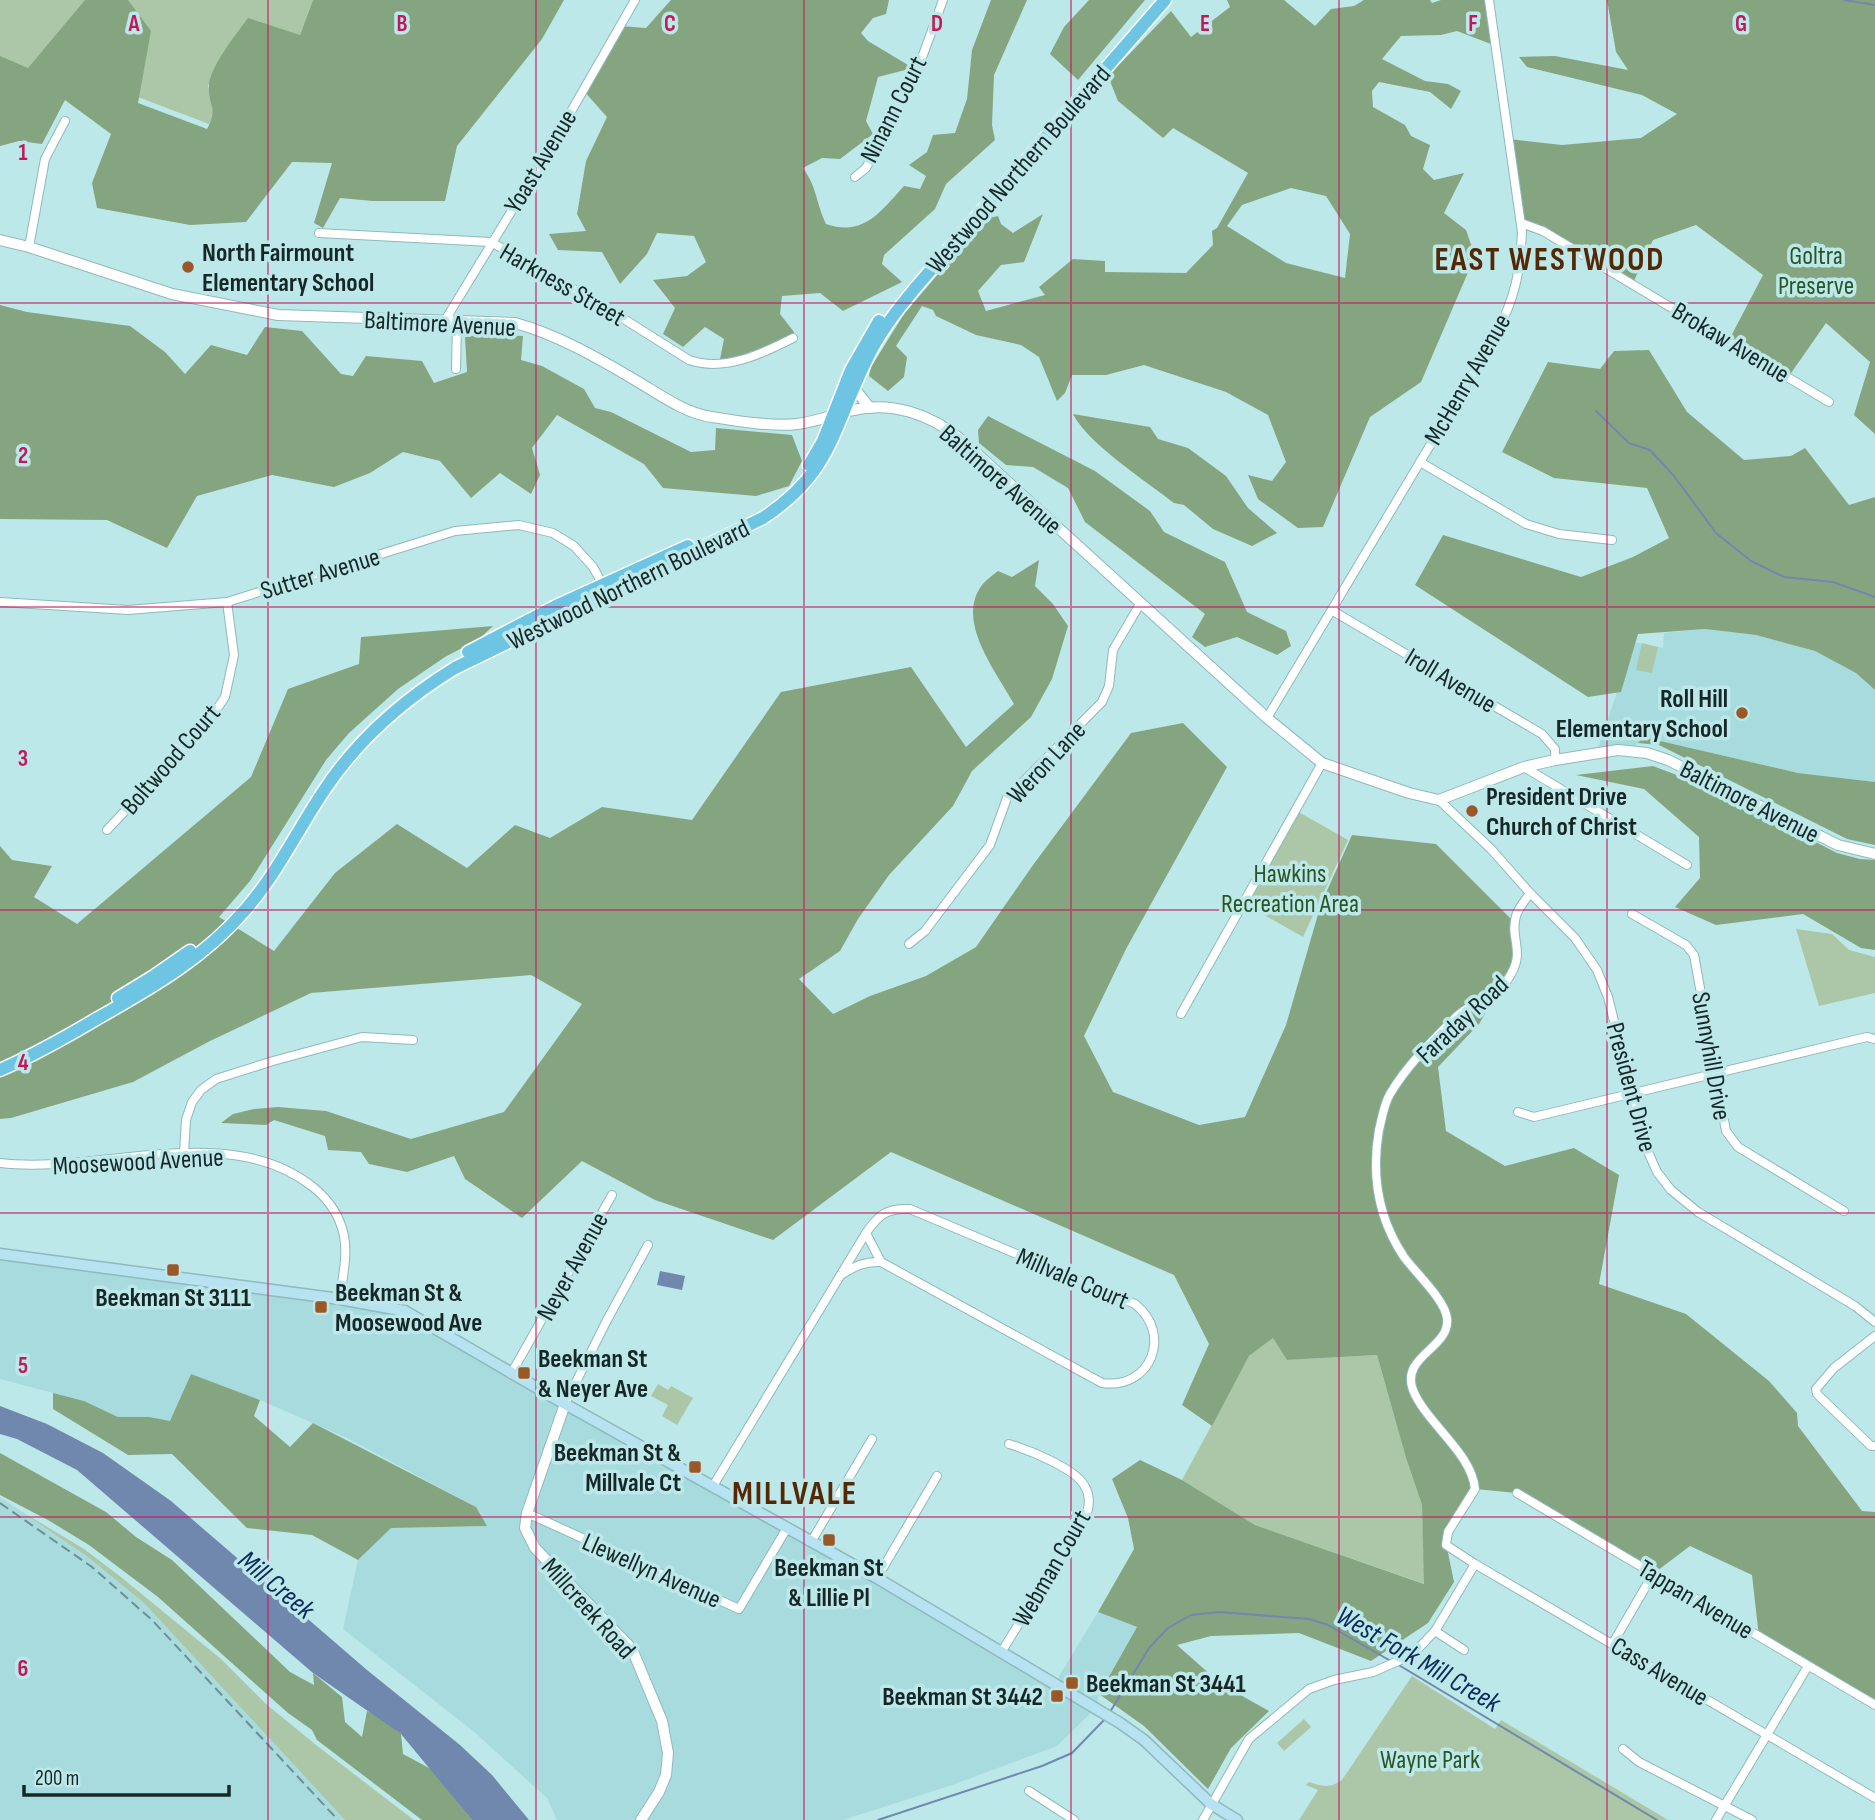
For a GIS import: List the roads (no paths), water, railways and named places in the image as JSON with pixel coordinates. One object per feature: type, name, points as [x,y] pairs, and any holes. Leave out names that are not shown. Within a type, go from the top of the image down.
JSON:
[{"type":"main road","name":"Westwood Northern Boulevard","points":[[838,414],[850,370],[880,319],[1155,0]]},
{"type":"main road","name":"Westwood Northern Boulevard","points":[[0,1070],[40,1051],[160,983],[216,940],[262,890],[324,790],[355,749],[405,701],[455,668],[767,507],[789,489],[813,461],[854,388],[875,342],[903,302],[1165,0]]},
{"type":"main road","name":"Westwood Northern Boulevard","points":[[0,1063],[154,976],[198,945],[218,927],[263,875],[341,753],[380,711],[443,666],[556,606],[605,589]]},
{"type":"main road","points":[[0,1254],[340,1299],[405,1311],[511,1374],[877,1578],[1096,1708],[1144,1740],[1210,1804],[1237,1820]]},
{"type":"street","name":"Yoast Avenue","points":[[444,322],[553,143],[635,0]]},
{"type":"street","name":"Ninann Court","points":[[855,177],[866,168],[919,66],[943,0]]},
{"type":"street","name":"McHenry Avenue","points":[[1267,718],[1333,611],[1504,318],[1519,276],[1521,223],[1489,0]]},
{"type":"street","points":[[29,247],[45,159],[65,121]]},
{"type":"street","name":"Brokaw Avenue","points":[[1521,223],[1543,230],[1829,402]]},
{"type":"street","name":"Harkness Street","points":[[319,233],[491,242],[700,364],[719,364],[757,356],[793,338]]},
{"type":"street","name":"Baltimore Avenue","points":[[0,240],[172,294],[278,315],[498,322],[530,327],[628,375],[676,404],[710,417],[787,425],[870,408],[897,408],[911,412],[944,426],[1267,718],[1322,763],[1409,793],[1440,800],[1524,767],[1555,760],[1618,750],[1659,756],[1838,845],[1875,854]]},
{"type":"street","points":[[456,369],[457,322]]},
{"type":"street","points":[[854,388],[870,408]]},
{"type":"street","points":[[1420,462],[1526,524],[1559,534],[1612,540]]},
{"type":"street","name":"Sutter Avenue","points":[[0,602],[128,610],[227,602],[455,531],[519,525],[553,533],[574,547],[593,567],[605,589]]},
{"type":"street","name":"Boltwood Court","points":[[107,830],[206,725],[225,697],[234,655],[227,602]]},
{"type":"street","name":"Weron Lane","points":[[909,944],[925,931],[990,845],[1007,798],[1102,702],[1109,686],[1113,650],[1140,604]]},
{"type":"street","name":"Iroll Avenue","points":[[1333,611],[1542,734],[1555,750],[1555,760]]},
{"type":"street","points":[[1181,1014],[1322,763]]},
{"type":"street","points":[[1524,767],[1687,865]]},
{"type":"street","name":"President Drive","points":[[1440,800],[1491,849],[1575,938],[1597,970],[1608,997],[1631,1093],[1650,1157],[1671,1190],[1698,1212],[1874,1318]]},
{"type":"street","name":"Faraday Road","points":[[1446,1542],[1448,1532],[1475,1489],[1475,1483],[1465,1462],[1417,1398],[1411,1379],[1418,1361],[1445,1331],[1447,1318],[1442,1306],[1400,1251],[1384,1219],[1376,1191],[1378,1136],[1388,1097],[1409,1068],[1456,1017],[1496,992],[1509,978],[1518,957],[1516,915],[1530,893]]},
{"type":"street","name":"Sunnyhill Drive","points":[[1632,914],[1686,945],[1694,956],[1726,1131],[1733,1143],[1843,1210]]},
{"type":"street","points":[[184,1153],[186,1120],[192,1102],[201,1090],[216,1079],[362,1037],[414,1040]]},
{"type":"street","points":[[1518,1112],[1534,1117],[1867,1037],[1875,1039]]},
{"type":"street","name":"Moosewood Avenue","points":[[0,1163],[76,1164],[184,1153],[230,1155],[266,1161],[293,1173],[321,1194],[338,1217],[344,1235],[345,1254],[340,1299]]},
{"type":"street","name":"Neyer Avenue","points":[[511,1374],[612,1195]]},
{"type":"street","name":"Millvale Court","points":[[713,1486],[866,1233],[876,1219],[893,1208],[910,1209],[1135,1304],[1145,1312],[1153,1326],[1154,1351],[1147,1365],[1133,1378],[1118,1383],[1102,1382],[881,1262]]},
{"type":"street","points":[[866,1233],[881,1262]]},
{"type":"street","points":[[527,1513],[565,1404],[648,1245]]},
{"type":"street","points":[[841,1275],[869,1261],[881,1262]]},
{"type":"street","points":[[1875,1336],[1834,1368],[1816,1389],[1818,1394],[1875,1447]]},
{"type":"street","points":[[811,1542],[872,1439]]},
{"type":"street","name":"Webman Court","points":[[1002,1651],[1087,1513],[1089,1500],[1086,1488],[1075,1476],[1027,1449],[1009,1444]]},
{"type":"street","points":[[877,1578],[937,1476]]},
{"type":"street","name":"Tappan Avenue","points":[[1517,1493],[1875,1705]]},
{"type":"street","name":"Llewellyn Avenue","points":[[527,1513],[739,1609],[787,1528]]},
{"type":"street","name":"Millcreek Road","points":[[527,1513],[527,1535],[535,1548],[632,1649],[662,1721],[668,1753],[666,1775],[659,1792],[641,1820]]},
{"type":"street","name":"Cass Avenue","points":[[1446,1542],[1447,1547],[1475,1564],[1875,1798]]},
{"type":"street","points":[[1203,1820],[1249,1739],[1301,1695],[1318,1685],[1373,1672],[1400,1661],[1421,1646],[1435,1631],[1475,1564]]},
{"type":"street","points":[[1613,1643],[1653,1574]]},
{"type":"street","points":[[1435,1631],[1464,1650]]},
{"type":"street","points":[[1716,1820],[1808,1666]]},
{"type":"street","points":[[1623,1749],[1639,1762],[1752,1820]]},
{"type":"street","points":[[1029,1791],[1074,1820]]},
{"type":"waterway","points":[[1844,0],[1875,5]]},
{"type":"waterway","points":[[1596,411],[1629,443],[1650,450],[1674,476],[1716,533],[1751,561],[1784,577],[1833,582],[1875,597]]},
{"type":"waterway","name":"West Fork Mill Creek","points":[[1110,1712],[1149,1648],[1168,1628],[1191,1615],[1219,1612],[1309,1619],[1328,1625],[1389,1660]]},
{"type":"waterway","name":"West Fork Mill Creek","points":[[1397,1664],[1657,1820]]},
{"type":"waterway","name":"West Fork Mill Creek","points":[[878,1820],[1042,1766],[1072,1753],[1105,1719]]},
{"type":"railway","points":[[0,1503],[92,1567],[152,1620],[338,1820]]},
{"type":"place","name":"North Fairmount Elementary School","points":[[188,267]]},
{"type":"place","name":"Roll Hill Elementary School","points":[[1742,713]]},
{"type":"place","name":"President Drive Church of Christ","points":[[1472,811]]},
{"type":"place","name":"Beekman St 3111","points":[[173,1270]]},
{"type":"place","name":"Beekman St & Moosewood Ave","points":[[321,1307]]},
{"type":"place","name":"Beekman St & Neyer Ave","points":[[524,1373]]},
{"type":"place","name":"Beekman St & Millvale Ct","points":[[695,1467]]},
{"type":"place","name":"Beekman St & Lillie Pl","points":[[829,1540]]},
{"type":"place","name":"Beekman St 3441","points":[[1072,1683]]},
{"type":"place","name":"Beekman St 3442","points":[[1057,1696]]},
{"type":"district","name":"EAST WESTWOOD","points":[[1550,258]]},
{"type":"district","name":"MILLVALE","points":[[795,1492]]},
{"type":"park label","name":"Goltra Preserve","points":[[1816,270]]},
{"type":"park label","name":"Hawkins Recreation Area","points":[[1290,888]]},
{"type":"park label","name":"Wayne Park","points":[[1430,1759]]},
{"type":"water label","name":"Mill Creek","points":[[277,1584]]}]
